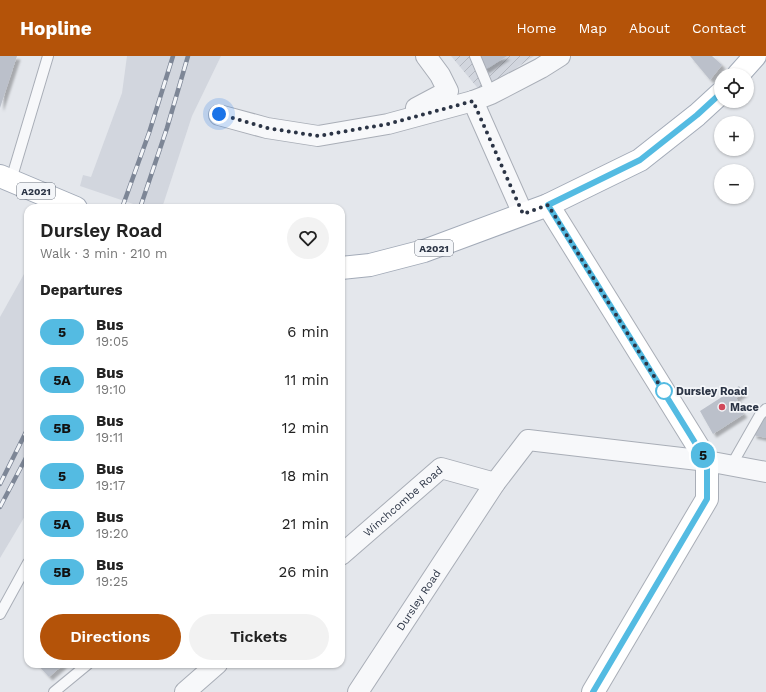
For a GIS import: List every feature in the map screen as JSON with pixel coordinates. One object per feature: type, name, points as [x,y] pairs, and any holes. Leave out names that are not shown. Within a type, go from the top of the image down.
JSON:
[{"type":"street","points":[[388,124],[448,91],[440,75],[426,56]]},
{"type":"street","points":[[219,114],[267,128],[318,136],[388,124],[482,97],[541,68],[560,56]]},
{"type":"street","points":[[744,68],[755,56]]},
{"type":"street","points":[[482,97],[523,214]]},
{"type":"street","name":"A2021","points":[[345,268],[370,265],[424,251],[548,205],[640,160],[697,115],[714,99]]},
{"type":"street","name":"A2021","points":[[5,178],[66,204]]},
{"type":"street","points":[[548,205],[707,462],[707,499],[593,692]]},
{"type":"street","name":"Dursley Road","points":[[358,692],[495,483],[528,440],[707,462]]},
{"type":"street","points":[[707,462],[766,472]]},
{"type":"street","name":"Winchcombe Road","points":[[345,552],[441,468],[495,483]]},
{"type":"street","points":[[185,692],[212,668]]},
{"type":"lane","points":[[5,178],[48,56]]},
{"type":"lane","points":[[474,56],[482,97]]},
{"type":"lane","points":[[731,466],[760,415],[766,409]]},
{"type":"lane","points":[[0,614],[24,570]]},
{"type":"lane","points":[[54,692],[83,668]]},
{"type":"shaded area","points":[[127,56],[221,56],[192,116],[163,204],[133,204],[80,186],[83,175],[91,177],[122,93]]},
{"type":"shaded area","points":[[451,56],[534,56],[481,92]]},
{"type":"shaded area","points":[[24,274],[24,518],[0,558],[0,317]]},
{"type":"building","points":[[0,56],[17,56],[0,108]]},
{"type":"building","points":[[472,56],[507,56],[485,70]]},
{"type":"building","points":[[690,56],[712,56],[722,65],[720,68],[714,68],[714,75],[710,80]]},
{"type":"building","name":"Mace","points":[[739,386],[744,393],[736,398],[738,401],[734,403],[744,414],[713,434],[700,411]]},
{"type":"building","points":[[766,416],[766,438],[753,435],[755,426]]},
{"type":"building","points":[[41,668],[59,668],[49,677]]},
{"type":"railway","points":[[123,204],[149,133],[173,56]]},
{"type":"railway","points":[[141,204],[167,128],[188,56]]},
{"type":"railway","points":[[0,484],[24,436]]},
{"type":"railway","points":[[0,507],[24,462]]},
{"type":"bus line","name":"5","points":[[593,692],[707,499],[707,462],[548,205],[598,182],[640,160],[697,115],[714,99]]},
{"type":"place","name":"Dursley Road","points":[[664,391]]},
{"type":"place","name":"Mace","points":[[722,407]]},
{"type":"route","points":[[219,114],[267,128],[318,136],[388,124],[473,101],[523,214],[548,205],[665,394],[664,391]]}]
